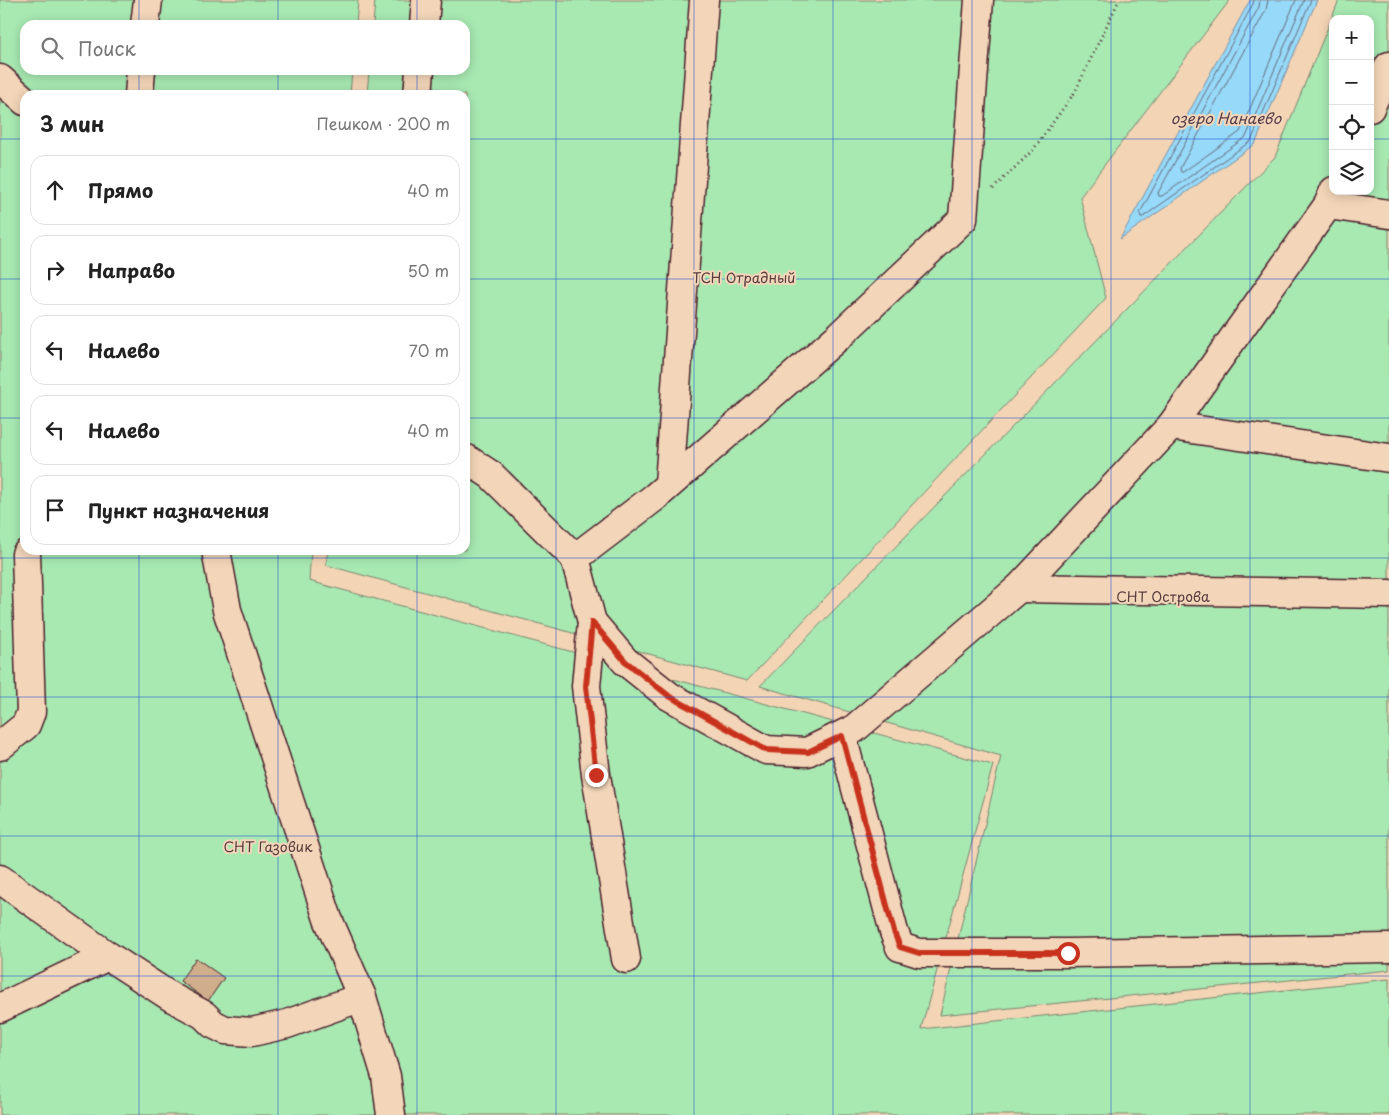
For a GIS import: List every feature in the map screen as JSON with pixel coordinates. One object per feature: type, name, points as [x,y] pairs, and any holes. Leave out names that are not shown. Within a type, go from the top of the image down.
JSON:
[{"type":"street","points":[[146,20],[148,0]]},
{"type":"street","points":[[424,20],[426,0]]},
{"type":"street","points":[[669,484],[704,0]]},
{"type":"street","points":[[575,558],[669,484],[839,336],[963,219],[979,0]]},
{"type":"street","points":[[1371,105],[1389,66]]},
{"type":"street","points":[[139,90],[140,75]]},
{"type":"street","points":[[418,90],[420,75]]},
{"type":"street","points":[[0,79],[20,96]]},
{"type":"street","points":[[592,622],[625,661],[669,696],[766,750],[808,752],[842,736],[854,729],[1019,588],[1171,426],[1331,198],[1389,214]]},
{"type":"street","points":[[1171,426],[1389,458]]},
{"type":"street","points":[[470,461],[491,475],[575,558],[592,622],[586,686],[596,775],[626,959]]},
{"type":"street","points":[[0,746],[26,725],[31,712],[26,555]]},
{"type":"street","points":[[217,555],[227,610],[325,910],[362,997],[386,1076],[391,1115]]},
{"type":"street","points":[[1019,588],[1389,594]]},
{"type":"street","points":[[842,736],[894,932],[900,947],[919,953],[1389,948]]},
{"type":"street","points":[[0,879],[108,956],[225,1030],[252,1032],[288,1024],[362,997]]},
{"type":"street","points":[[0,1008],[108,956]]},
{"type":"path","points":[[963,219],[1033,150],[1075,92],[1119,0]]},
{"type":"green space","name":"СНТ Газовик","points":[[0,0],[358,0],[356,20],[20,20],[20,75],[352,75],[350,90],[20,90],[20,555],[311,555],[309,581],[993,765],[921,1029],[1389,979],[1389,1115],[0,1115]]},
{"type":"green space","name":"ТСН Отрадный","points":[[375,0],[1230,0],[1080,197],[1106,298],[747,681],[326,565],[327,555],[470,555],[470,90],[367,90],[369,75],[470,75],[470,20],[373,20]]},
{"type":"green space","name":"СНТ Острова","points":[[1339,0],[1389,0],[1389,970],[940,1015],[1001,756],[760,686],[1275,157],[1329,25],[1329,195],[1374,195],[1374,15],[1333,15]]},
{"type":"water","name":"озеро Нанаево","points":[[1250,0],[1317,0],[1255,144],[1120,239]]},
{"type":"building","points":[[196,958],[224,978],[208,1001],[180,981]]},
{"type":"route","points":[[596,775],[586,686],[592,622],[625,661],[669,696],[766,750],[808,752],[842,736],[894,932],[900,947],[919,953],[1068,953]]}]
